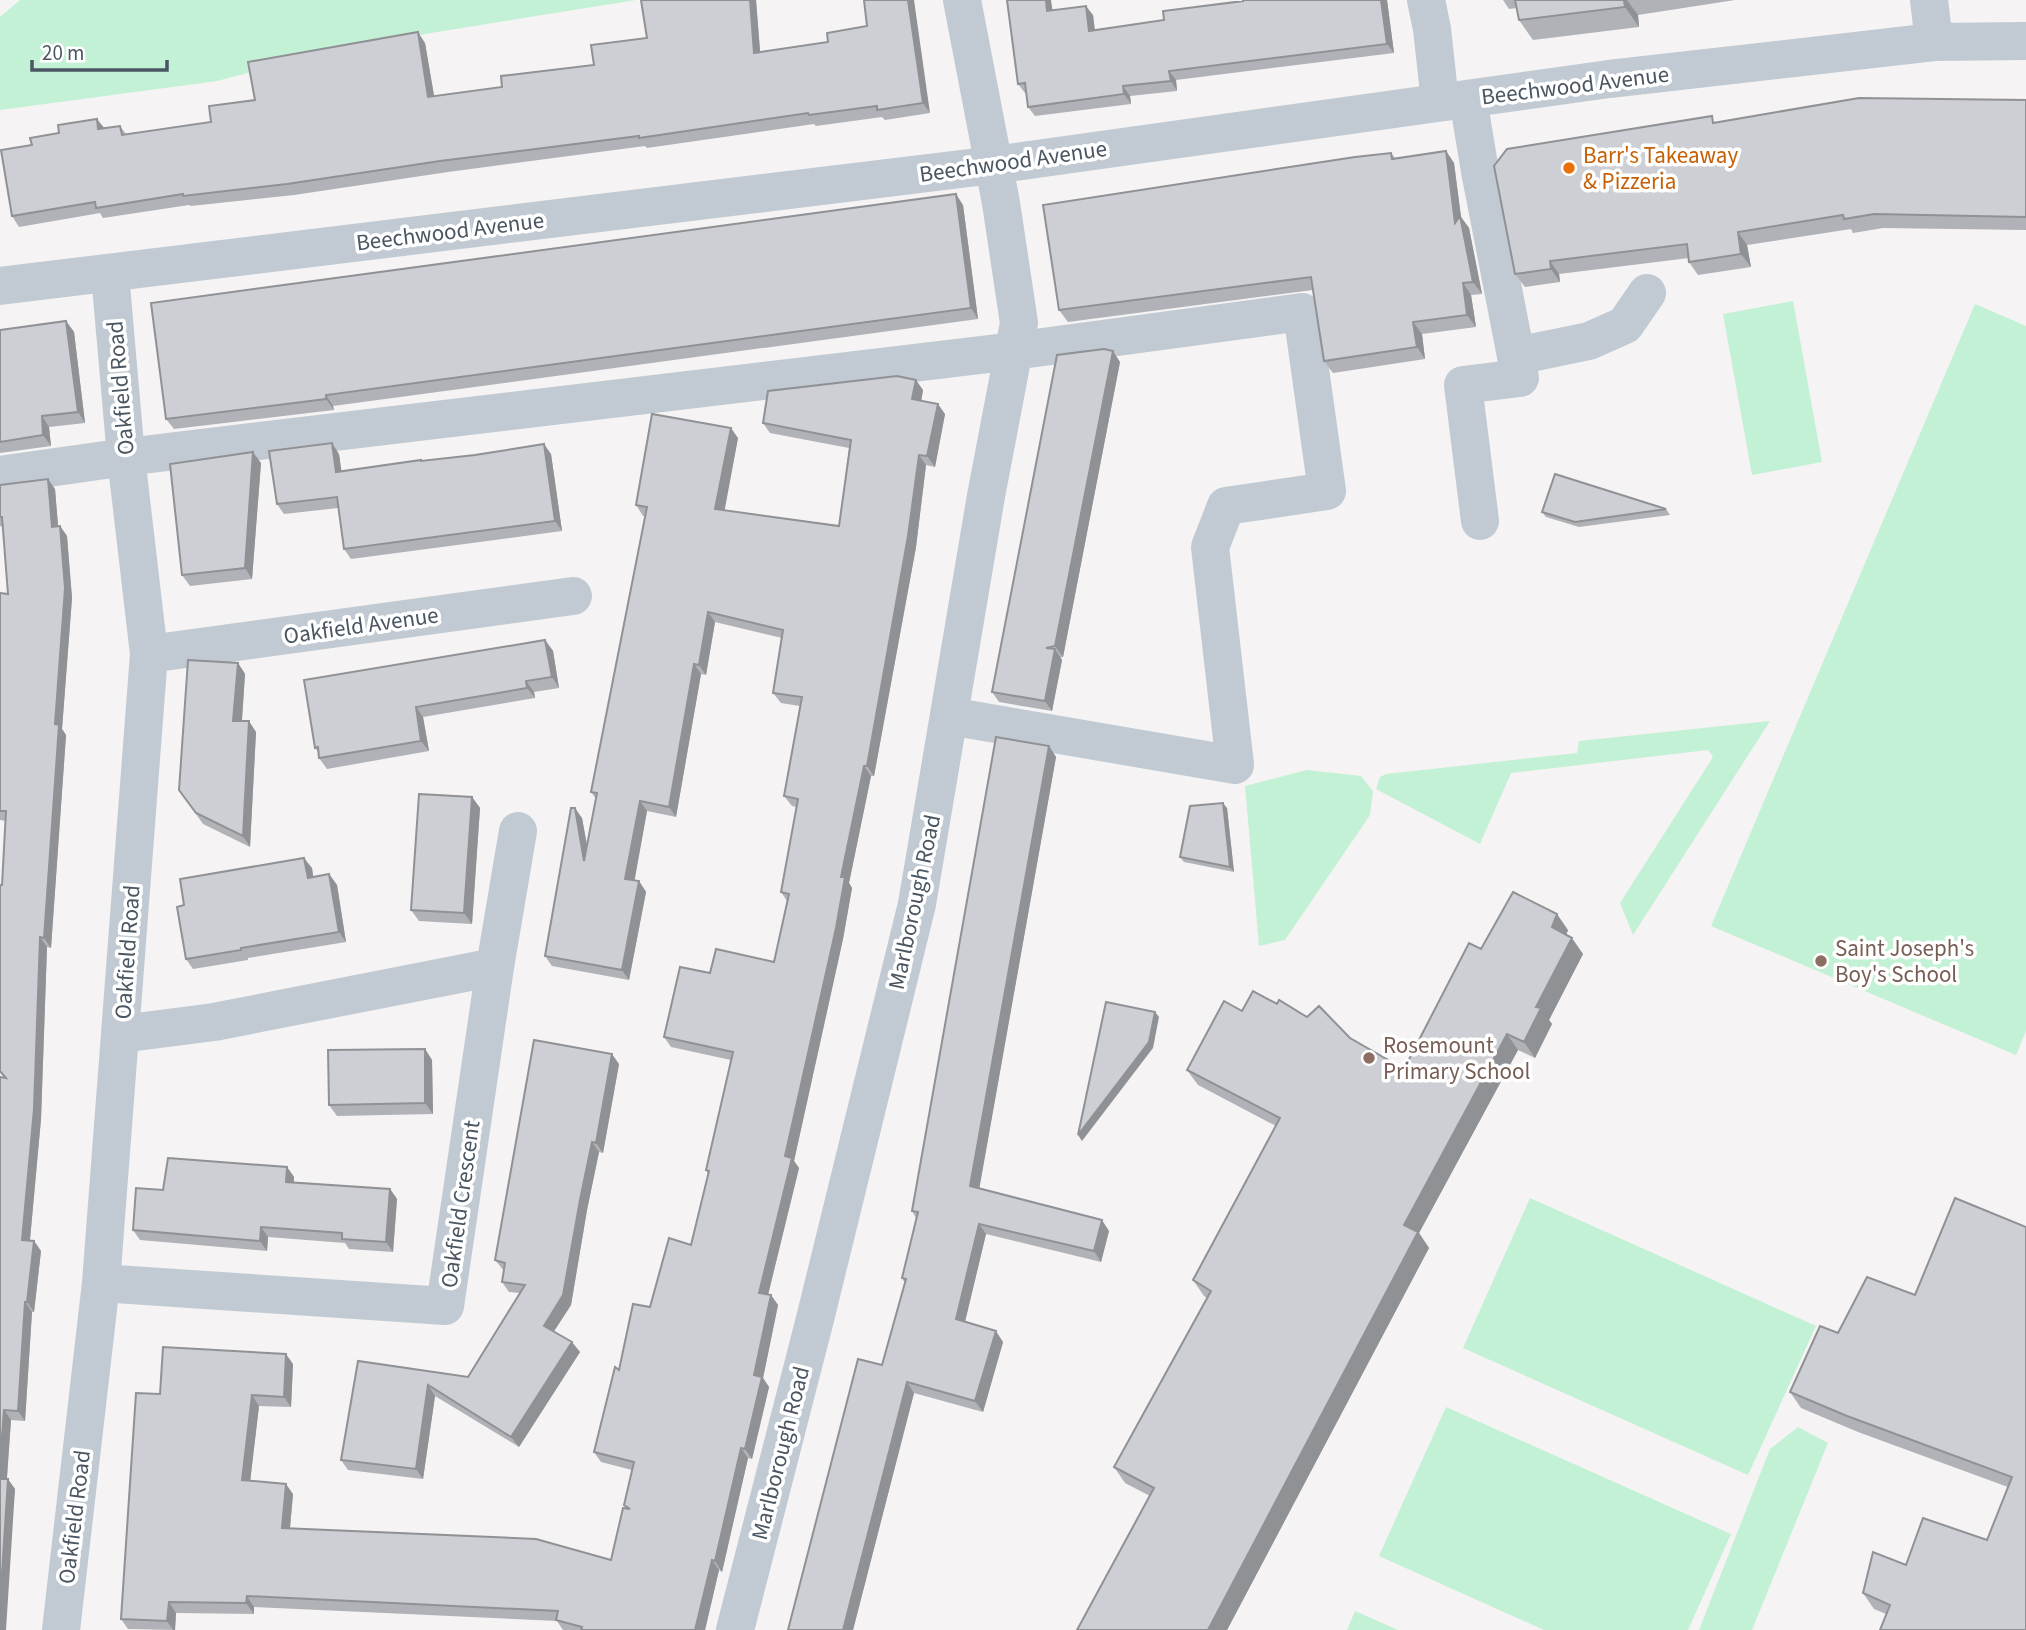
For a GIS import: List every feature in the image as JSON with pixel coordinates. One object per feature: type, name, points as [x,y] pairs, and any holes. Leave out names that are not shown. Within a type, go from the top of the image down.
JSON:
[{"type":"street","name":"Marlborough Road","points":[[734,1630],[815,1318],[917,904],[986,496],[1019,323],[994,164],[961,0]]},
{"type":"street","points":[[1426,0],[1454,100],[1480,172],[1520,378],[1463,385],[1480,521]]},
{"type":"street","points":[[1929,0],[1934,42]]},
{"type":"street","name":"Beechwood Avenue","points":[[0,286],[994,164],[1609,79],[1934,42],[2026,41]]},
{"type":"street","name":"Oakfield Road","points":[[61,1630],[101,1283],[149,654],[126,457],[110,274]]},
{"type":"street","points":[[1516,356],[1589,341],[1625,326],[1647,293]]},
{"type":"street","points":[[0,475],[126,457],[1014,351],[1301,312],[1327,491],[1226,506],[1210,547],[1235,765],[949,716]]},
{"type":"street","name":"Oakfield Avenue","points":[[149,654],[573,596]]},
{"type":"street","name":"Oakfield Crescent","points":[[101,1283],[445,1307],[495,967],[518,831]]},
{"type":"street","points":[[121,1034],[214,1021],[495,967]]},
{"type":"green space","points":[[20,0],[636,0],[431,33],[305,58],[217,81],[0,110],[0,17]]},
{"type":"green space","points":[[1793,301],[1822,462],[1752,475],[1723,314]]},
{"type":"green space","points":[[1975,304],[2026,326],[2026,1031],[2016,1055],[1711,926]]},
{"type":"green space","points":[[1770,721],[1633,935],[1620,903],[1713,757],[1708,750],[1511,773],[1480,844],[1376,789],[1380,777],[1386,774],[1577,753],[1579,741]]},
{"type":"green space","points":[[1307,770],[1361,776],[1373,791],[1370,815],[1285,940],[1259,946],[1245,786]]},
{"type":"green space","points":[[1530,1198],[1816,1326],[1748,1475],[1463,1348]]},
{"type":"green space","points":[[1446,1407],[1731,1534],[1688,1630],[1544,1630],[1379,1556]]},
{"type":"green space","points":[[1798,1427],[1828,1443],[1752,1630],[1699,1630],[1770,1449]]},
{"type":"green space","points":[[1355,1611],[1398,1630],[1347,1630]]},
{"type":"building","points":[[641,0],[750,0],[754,53],[828,42],[827,33],[867,26],[864,0],[908,0],[923,103],[877,110],[877,106],[808,113],[639,138],[440,161],[287,184],[183,194],[96,208],[95,202],[12,216],[1,150],[32,145],[30,138],[59,133],[58,125],[97,119],[98,129],[120,126],[122,135],[211,122],[209,106],[255,100],[248,62],[418,32],[428,97],[502,87],[501,76],[594,65],[591,45],[647,38]]},
{"type":"building","points":[[1007,0],[1046,0],[1047,11],[1086,6],[1089,31],[1164,20],[1163,11],[1243,0],[1381,0],[1387,44],[1169,71],[1171,81],[1123,86],[1124,94],[1028,107],[1025,83],[1018,84]]},
{"type":"building","points":[[1515,0],[1624,0],[1625,7],[1519,20]]},
{"type":"building","points":[[1859,98],[2026,100],[2026,217],[1874,214],[1844,219],[1843,215],[1738,232],[1741,254],[1689,262],[1687,244],[1550,261],[1551,269],[1515,274],[1494,166],[1507,149],[1712,116],[1713,123]]},
{"type":"building","points":[[1446,151],[1455,223],[1460,216],[1473,282],[1463,283],[1467,315],[1413,322],[1417,347],[1324,361],[1311,277],[1059,310],[1043,205],[1355,157],[1391,153],[1392,159]]},
{"type":"building","points":[[956,194],[971,308],[166,419],[151,303]]},
{"type":"building","points":[[66,321],[78,412],[42,416],[43,435],[0,442],[0,330]]},
{"type":"building","points":[[1104,349],[1113,351],[1055,646],[1046,648],[1055,649],[1045,701],[992,692],[1057,355]]},
{"type":"building","points":[[897,376],[916,380],[912,399],[938,404],[927,456],[919,455],[908,536],[867,766],[864,766],[841,877],[845,877],[836,928],[785,1156],[792,1158],[759,1293],[771,1295],[754,1375],[762,1377],[745,1449],[741,1448],[715,1561],[712,1560],[695,1630],[581,1630],[582,1627],[556,1620],[558,1611],[247,1596],[246,1603],[169,1602],[167,1621],[121,1619],[136,1393],[160,1394],[163,1347],[286,1354],[284,1397],[252,1395],[242,1480],[286,1484],[282,1528],[536,1539],[611,1560],[623,1508],[630,1509],[624,1505],[634,1462],[594,1452],[615,1367],[619,1370],[633,1304],[650,1307],[669,1238],[691,1245],[733,1052],[664,1037],[680,967],[710,973],[716,949],[774,962],[789,894],[781,892],[798,799],[784,796],[802,697],[773,693],[783,630],[708,612],[699,665],[694,664],[669,807],[640,801],[625,879],[639,881],[622,970],[545,956],[571,808],[575,808],[584,861],[597,793],[591,792],[647,507],[636,505],[652,414],[731,428],[715,509],[839,526],[851,440],[763,423],[768,391]]},
{"type":"building","points":[[332,443],[336,472],[544,444],[555,521],[344,549],[337,497],[277,504],[269,451]]},
{"type":"building","points":[[253,452],[245,568],[182,575],[170,464]]},
{"type":"building","points":[[1555,474],[1666,509],[1575,522],[1542,512]]},
{"type":"building","points":[[48,479],[52,527],[60,526],[65,588],[55,724],[59,725],[44,938],[40,937],[34,1109],[22,1240],[34,1241],[25,1302],[18,1411],[4,1410],[0,1464],[0,1077],[6,1078],[0,1071],[0,885],[6,811],[0,811],[0,593],[8,594],[0,517],[0,485]]},
{"type":"building","points":[[545,640],[552,677],[526,681],[527,688],[416,707],[421,741],[319,758],[304,680]]},
{"type":"building","points":[[188,660],[238,663],[233,721],[249,721],[243,836],[196,813],[179,790]]},
{"type":"building","points":[[996,737],[1049,746],[970,1186],[1102,1220],[1094,1251],[979,1224],[956,1319],[996,1331],[975,1401],[907,1382],[843,1630],[788,1630],[858,1359],[882,1365],[906,1279],[902,1278],[918,1212],[912,1211]]},
{"type":"building","points":[[419,794],[472,797],[464,913],[411,910]]},
{"type":"building","points":[[1223,803],[1230,867],[1180,857],[1190,806]]},
{"type":"building","points":[[304,858],[308,878],[329,874],[339,932],[186,959],[177,907],[184,905],[180,879]]},
{"type":"building","points":[[1513,892],[1557,914],[1552,927],[1572,938],[1536,1007],[1541,1008],[1524,1042],[1507,1034],[1404,1225],[1418,1232],[1208,1630],[1077,1630],[1154,1488],[1114,1467],[1211,1291],[1193,1280],[1280,1118],[1187,1070],[1224,1001],[1242,1011],[1253,991],[1277,1004],[1279,1000],[1307,1017],[1319,1006],[1350,1038],[1404,1069],[1469,943],[1481,949]]},
{"type":"building","points":[[1106,1002],[1155,1012],[1149,1042],[1078,1135]]},
{"type":"building","points":[[534,1040],[612,1054],[596,1143],[592,1142],[580,1200],[563,1295],[544,1326],[572,1342],[511,1437],[428,1385],[416,1469],[341,1460],[358,1361],[468,1377],[525,1285],[502,1282],[505,1263],[495,1260]]},
{"type":"building","points":[[425,1049],[425,1103],[329,1105],[328,1050]]},
{"type":"building","points":[[168,1158],[287,1167],[286,1182],[390,1189],[386,1242],[342,1239],[342,1233],[261,1227],[260,1241],[133,1230],[136,1188],[163,1190]]},
{"type":"building","points":[[1955,1198],[2026,1227],[2026,1630],[1880,1630],[1890,1605],[1863,1593],[1873,1552],[1906,1565],[1923,1518],[1987,1540],[2012,1477],[1790,1392],[1820,1326],[1838,1333],[1867,1277],[1915,1295]]},
{"type":"building","points":[[0,1479],[8,1479],[0,1606]]},
{"type":"place","name":"Barr's Takeaway & Pizzeria","points":[[1569,168]]},
{"type":"place","name":"Saint Joseph's Boy's School","points":[[1821,961]]},
{"type":"place","name":"Rosemount Primary School","points":[[1369,1058]]}]
